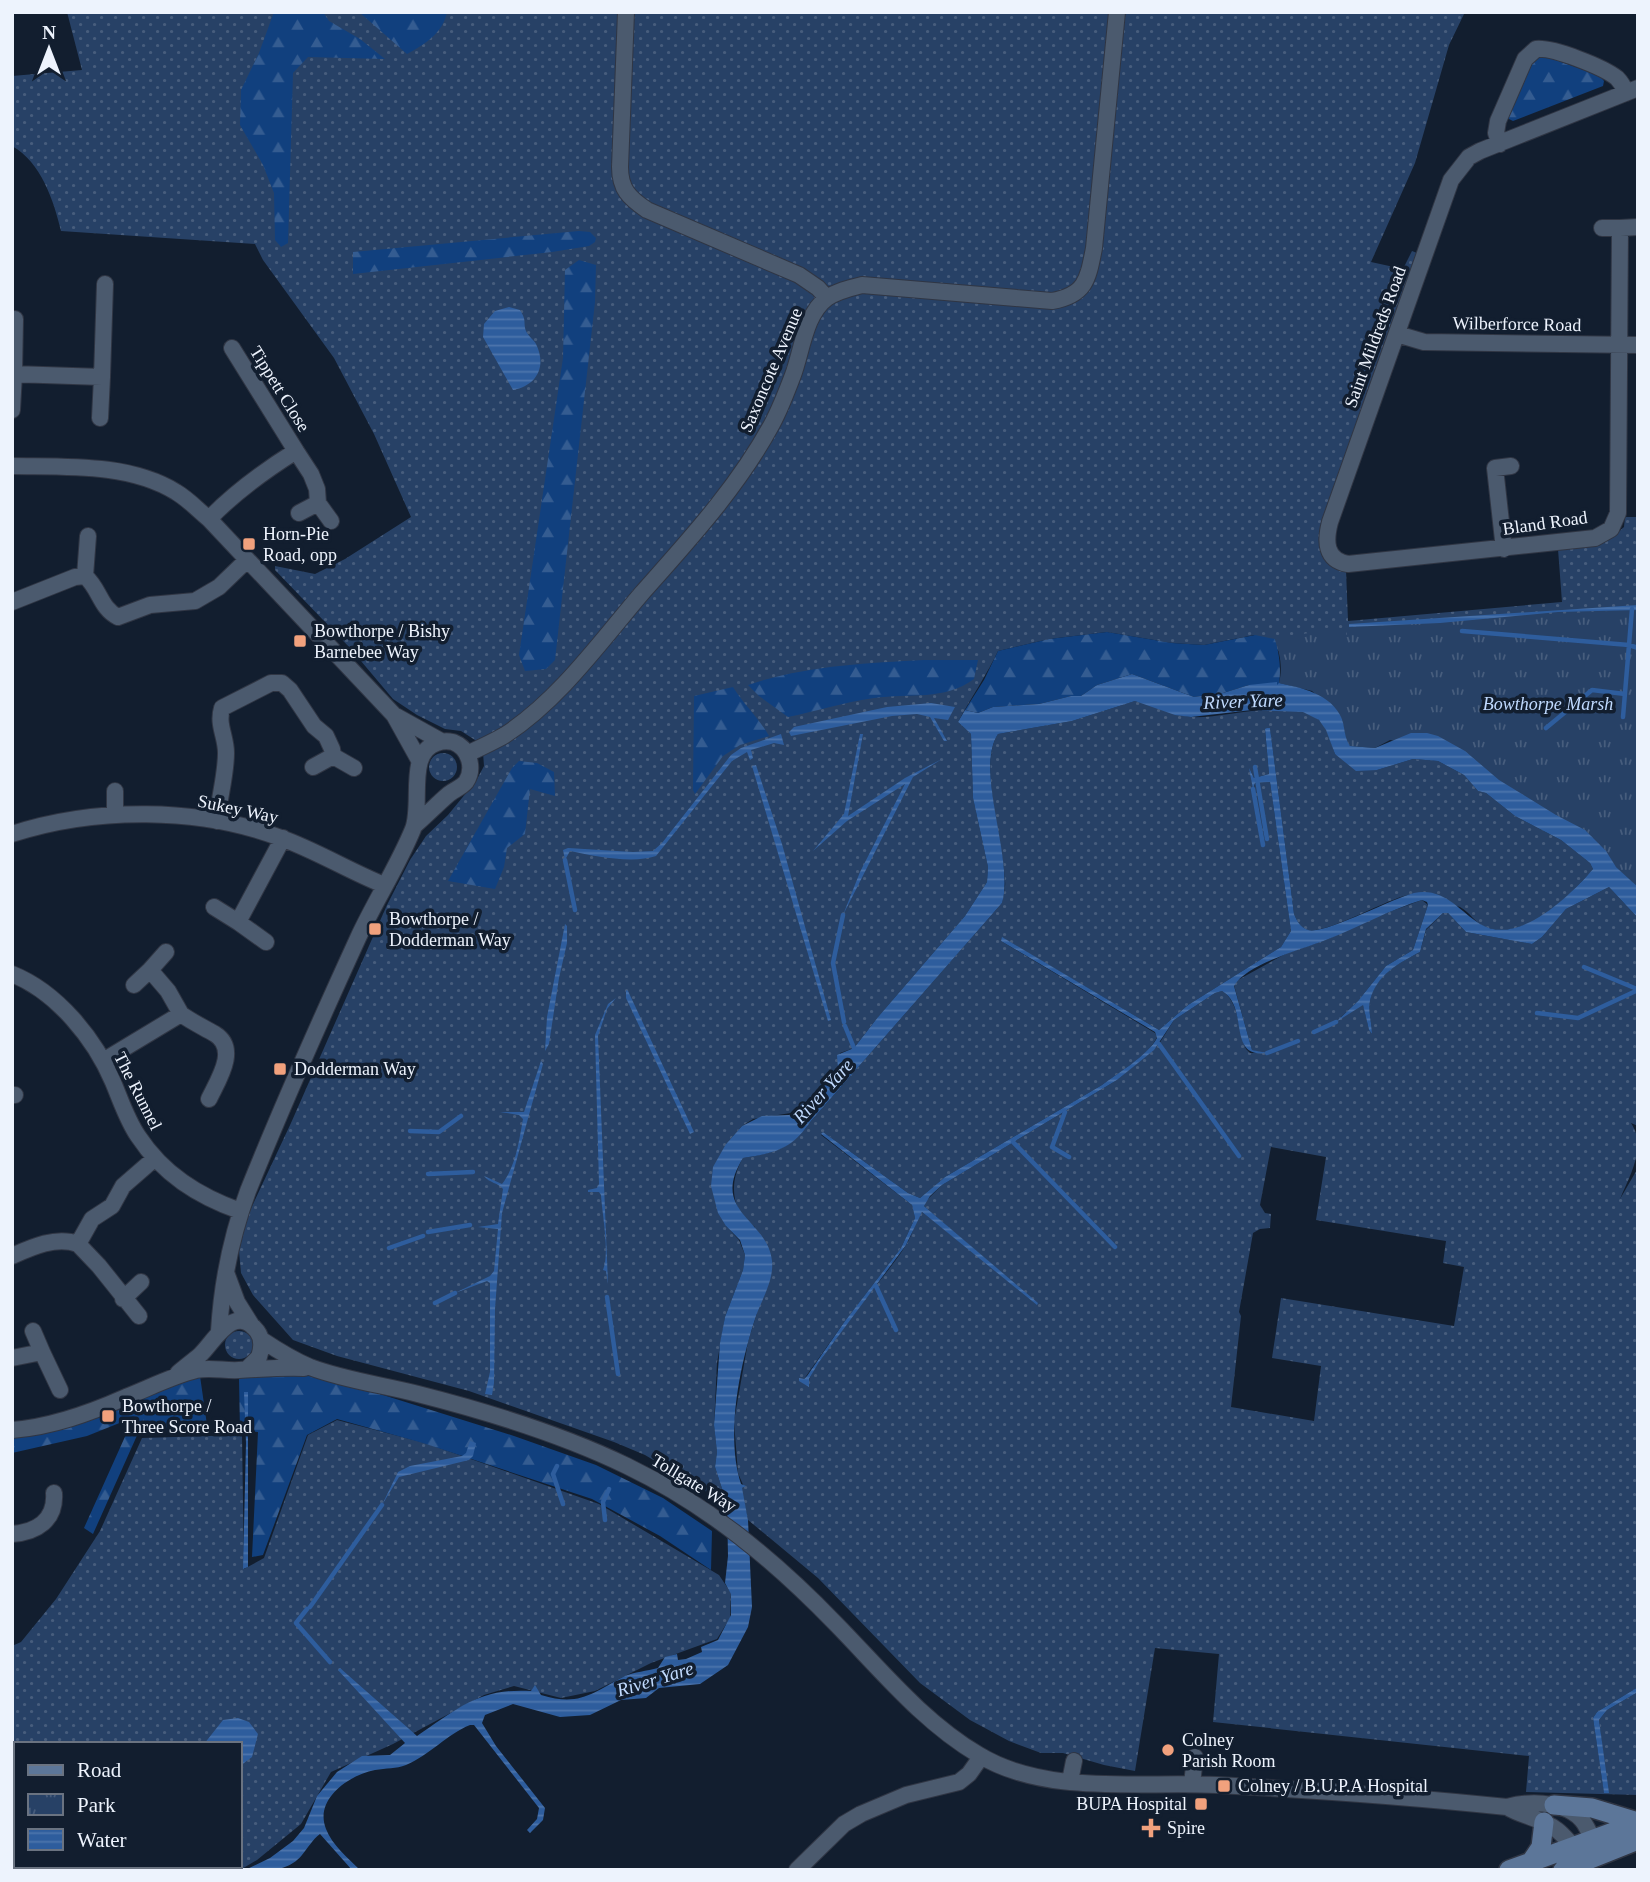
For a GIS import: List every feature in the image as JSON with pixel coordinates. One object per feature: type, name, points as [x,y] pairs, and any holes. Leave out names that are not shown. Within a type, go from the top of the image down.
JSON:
[{"type":"main road","points":[[1531,1862],[1541,1847],[1549,1814],[1592,1808],[1638,1823]]},
{"type":"main road","points":[[1509,1870],[1584,1847],[1638,1823]]},
{"type":"main road","points":[[1562,1870],[1638,1840]]},
{"type":"street","points":[[626,12],[620,167],[624,190],[632,200],[647,210],[799,275],[827,298]]},
{"type":"street","name":"Saxoncote Avenue","points":[[467,754],[515,727],[566,681],[710,515],[748,464],[773,422],[793,374],[808,327],[818,307],[827,298],[862,285],[1052,301],[1068,298],[1081,288],[1088,276],[1094,248],[1117,12]]},
{"type":"street","name":"Saint Mildreds Road","points":[[1500,144],[1496,133],[1498,121],[1525,59],[1536,49],[1551,50],[1604,71],[1632,90]]},
{"type":"street","name":"Saint Mildreds Road","points":[[1340,563],[1327,549],[1326,538],[1451,180],[1469,158],[1632,90]]},
{"type":"street","points":[[1602,228],[1638,227]]},
{"type":"street","name":"Bland Road","points":[[1340,563],[1595,538],[1611,529],[1618,513],[1620,228]]},
{"type":"street","points":[[100,418],[105,284]]},
{"type":"street","points":[[12,410],[15,319]]},
{"type":"street","name":"Wilberforce Road","points":[[1396,334],[1423,342],[1638,345]]},
{"type":"street","name":"Tippett Close","points":[[232,348],[311,474],[317,489],[318,503],[331,521]]},
{"type":"street","points":[[13,374],[102,377]]},
{"type":"street","name":"Tippett Close","points":[[209,519],[264,471],[296,451]]},
{"type":"street","points":[[12,466],[70,467],[142,477],[176,492],[209,519],[394,715],[419,765],[422,780],[432,789],[451,792]]},
{"type":"street","points":[[1495,468],[1504,549]]},
{"type":"street","points":[[299,513],[318,503]]},
{"type":"street","points":[[85,576],[88,536]]},
{"type":"street","points":[[85,576],[92,582],[103,606],[118,621],[150,605],[195,601],[219,587],[247,560]]},
{"type":"street","points":[[12,601],[65,580],[85,576]]},
{"type":"street","points":[[217,821],[226,755],[219,719],[222,708],[231,702],[251,695],[271,683],[282,683],[290,690],[314,726],[326,736],[333,756]]},
{"type":"street","points":[[229,1369],[217,1356],[214,1346],[233,1232],[265,1149],[384,885],[414,827],[468,779],[471,766],[461,747],[452,742],[441,741],[394,715]]},
{"type":"street","points":[[414,827],[419,765],[429,746],[441,741]]},
{"type":"street","points":[[313,767],[333,756]]},
{"type":"street","points":[[333,756],[354,768]]},
{"type":"street","points":[[115,790],[115,815]]},
{"type":"street","name":"Sukey Way","points":[[12,834],[58,821],[115,815],[217,821],[283,838],[384,885]]},
{"type":"street","points":[[238,922],[283,838]]},
{"type":"street","points":[[214,907],[266,942]]},
{"type":"street","points":[[134,985],[166,952]]},
{"type":"street","points":[[150,970],[168,991],[181,1014],[217,1035],[225,1044],[227,1057],[209,1099]]},
{"type":"street","name":"The Runnel","points":[[12,974],[44,993],[84,1032],[103,1061],[136,1135],[154,1159],[201,1196],[240,1211]]},
{"type":"street","points":[[103,1061],[181,1014]]},
{"type":"street","points":[[78,1244],[92,1219],[112,1206],[123,1185],[154,1159]]},
{"type":"street","points":[[12,1256],[57,1241],[78,1244],[139,1316]]},
{"type":"street","points":[[12,1430],[58,1422],[88,1413],[197,1370],[247,1369],[259,1357],[262,1340],[237,1302],[226,1273]]},
{"type":"street","points":[[123,1299],[141,1282]]},
{"type":"street","points":[[171,1378],[201,1354],[217,1334],[232,1322],[252,1326]]},
{"type":"street","points":[[33,1331],[60,1390]]},
{"type":"street","name":"Tollgate Way","points":[[262,1340],[286,1356],[313,1368],[421,1395],[581,1445],[630,1467],[718,1519],[776,1565],[940,1728],[982,1757],[1020,1774],[1125,1785],[1192,1784],[1322,1791],[1507,1807],[1516,1813],[1549,1814]]},
{"type":"street","points":[[12,1357],[42,1352]]},
{"type":"street","name":"Tollgate Way","points":[[247,1369],[278,1366],[313,1368]]},
{"type":"street","points":[[12,1534],[25,1533],[50,1516],[55,1507],[54,1493]]},
{"type":"street","points":[[1192,1784],[1195,1756]]},
{"type":"street","points":[[797,1870],[844,1824],[906,1795],[959,1782],[982,1757]]},
{"type":"street","points":[[1070,1781],[1074,1761]]},
{"type":"street","points":[[1584,1847],[1579,1815],[1549,1814],[1558,1831],[1584,1847],[1617,1847]]},
{"type":"street","points":[[1562,1870],[1584,1847]]},
{"type":"green space","points":[[67,12],[1465,12],[1449,45],[1415,163],[1371,262],[1403,269],[1412,251],[1417,253],[1320,546],[1329,562],[1346,570],[1348,621],[1562,602],[1558,549],[1609,538],[1624,527],[1625,517],[1638,517],[1638,887],[1616,867],[1254,635],[1204,645],[1172,643],[1107,632],[1049,639],[998,651],[958,722],[971,734],[973,798],[988,867],[987,882],[965,916],[854,1048],[840,1053],[838,1069],[818,1093],[797,1112],[753,1119],[742,1126],[726,1144],[726,1226],[739,1240],[745,1255],[743,1270],[725,1317],[717,1363],[715,1467],[727,1504],[645,1455],[614,1442],[469,1391],[337,1356],[293,1340],[253,1295],[241,1273],[239,1251],[247,1217],[387,905],[410,860],[426,836],[448,815],[476,781],[484,766],[483,752],[475,740],[461,731],[445,729],[393,699],[350,648],[275,570],[275,566],[315,574],[345,559],[411,517],[374,434],[334,358],[263,260],[255,244],[61,231],[45,183],[31,162],[12,146],[12,76],[82,70]]},
{"type":"green space","points":[[274,12],[323,12],[329,21],[360,39],[385,59],[308,57],[293,73],[288,243],[281,247],[275,240],[274,193],[263,165],[240,125],[241,90],[259,53]]},
{"type":"green space","points":[[359,12],[447,12],[437,32],[407,54]]},
{"type":"green space","points":[[1539,56],[1600,76],[1604,81],[1603,86],[1513,121],[1507,118],[1508,113],[1534,60]]},
{"type":"green space","points":[[590,232],[596,238],[595,242],[589,246],[552,252],[353,274],[353,252]]},
{"type":"green space","points":[[579,260],[596,265],[595,302],[555,660],[546,669],[525,671],[519,655],[563,358],[565,270]]},
{"type":"green space","name":"Bowthorpe Marsh","points":[[1638,610],[1638,887],[1616,867],[1606,851],[1585,830],[1499,780],[1465,751],[1390,740],[1375,748],[1350,746],[1346,741],[1342,719],[1312,691],[1279,683],[1280,661],[1275,639],[1331,629],[1341,637],[1347,636],[1346,629],[1349,627]]},
{"type":"green space","points":[[1107,632],[1172,643],[1204,645],[1255,635],[1275,639],[1280,662],[1279,686],[1249,685],[1223,693],[1194,697],[1132,674],[1097,685],[1081,696],[1039,704],[993,707],[978,713],[965,710],[998,651],[1049,639]]},
{"type":"green space","points":[[924,660],[978,660],[974,679],[951,691],[863,700],[788,717],[748,685],[813,670]]},
{"type":"green space","points":[[733,687],[769,736],[740,745],[723,756],[695,794],[694,696]]},
{"type":"green space","points":[[1135,701],[1192,717],[1275,709],[1307,713],[1325,727],[1335,754],[1377,770],[1413,759],[1438,761],[1464,775],[1478,791],[1486,793],[1515,816],[1561,840],[1590,863],[1593,869],[1559,904],[1530,923],[1515,928],[1500,930],[1485,927],[1460,907],[1408,895],[1327,927],[1307,930],[1299,924],[1294,914],[1270,728],[1265,730],[1269,774],[1254,778],[1251,772],[1254,787],[1255,783],[1270,782],[1291,931],[1281,947],[1188,1005],[1159,1030],[1003,938],[1001,941],[1155,1033],[1157,1037],[1140,1057],[1102,1085],[945,1177],[920,1198],[908,1193],[823,1132],[821,1135],[912,1205],[915,1218],[901,1248],[845,1321],[804,1379],[808,1382],[841,1329],[894,1262],[922,1212],[1038,1304],[924,1206],[925,1202],[942,1185],[1117,1080],[1159,1044],[1174,1020],[1215,993],[1222,991],[1232,1002],[1246,1049],[1250,1053],[1263,1053],[1252,1050],[1234,985],[1236,981],[1287,953],[1326,940],[1370,919],[1422,900],[1428,905],[1413,950],[1386,966],[1358,1001],[1340,1018],[1363,1004],[1372,1034],[1370,1005],[1377,984],[1389,971],[1420,952],[1426,930],[1443,913],[1448,913],[1466,932],[1532,944],[1542,937],[1566,909],[1609,887],[1638,918],[1638,1126],[1631,1123],[1636,1132],[1637,1151],[1620,1199],[1638,1168],[1638,1687],[1597,1712],[1593,1718],[1604,1792],[1608,1793],[1599,1720],[1607,1710],[1638,1692],[1638,1795],[1526,1792],[1529,1756],[1213,1722],[1219,1654],[1155,1648],[1135,1771],[1063,1753],[1041,1753],[1009,1741],[970,1720],[920,1683],[818,1578],[748,1520],[741,1488],[744,1487],[738,1473],[734,1421],[748,1342],[757,1313],[755,1227],[741,1213],[734,1196],[738,1167],[743,1158],[782,1148],[797,1137],[1002,903],[1004,866],[991,784],[993,747],[998,734],[1072,721]],"holes":[[[1271,1147],[1326,1157],[1316,1220],[1446,1241],[1443,1263],[1464,1267],[1454,1326],[1281,1298],[1272,1358],[1321,1366],[1314,1421],[1231,1407],[1241,1316],[1239,1312],[1253,1233],[1270,1228],[1271,1214],[1265,1213],[1260,1205]]]},
{"type":"green space","points":[[443,753],[453,757],[457,767],[453,777],[443,781],[433,777],[429,767],[433,757]]},
{"type":"green space","points":[[519,761],[537,763],[554,772],[555,796],[530,789],[525,834],[507,848],[504,867],[495,889],[448,881],[512,768]]},
{"type":"green space","points":[[239,1331],[249,1335],[253,1345],[249,1355],[239,1359],[229,1355],[225,1345],[229,1335]]},
{"type":"green space","points":[[298,1373],[348,1384],[514,1436],[596,1465],[663,1498],[712,1531],[711,1570],[660,1536],[592,1499],[423,1443],[337,1419],[307,1435],[263,1555],[252,1557],[258,1432],[240,1431],[239,1378]]},
{"type":"green space","points":[[200,1376],[208,1432],[139,1431],[93,1534],[84,1528],[128,1430],[122,1422],[87,1436],[12,1453],[12,1438],[86,1422],[181,1381]]},
{"type":"green space","points":[[337,1420],[425,1443],[599,1504],[719,1575],[731,1593],[730,1618],[717,1639],[651,1663],[595,1691],[561,1698],[514,1686],[484,1695],[393,1744],[331,1772],[301,1824],[257,1860],[240,1870],[12,1870],[12,1646],[21,1642],[56,1599],[100,1531],[142,1438],[242,1435],[244,1569],[264,1558],[308,1435]]},
{"type":"water","points":[[509,307],[520,310],[526,331],[536,344],[540,360],[538,374],[534,379],[513,390],[483,337],[484,324],[495,311]]},
{"type":"water","points":[[1638,605],[1638,610],[1558,612],[1440,623],[1349,627],[1349,624]]},
{"type":"water","name":"River Yare","points":[[1132,674],[1194,697],[1277,682],[1277,685],[1279,683],[1306,690],[1331,703],[1337,710],[1350,746],[1375,748],[1411,733],[1438,736],[1465,751],[1499,780],[1585,830],[1606,851],[1616,867],[1638,887],[1638,918],[1609,887],[1566,909],[1542,937],[1532,944],[1466,932],[1448,913],[1443,913],[1426,929],[1420,952],[1397,965],[1377,984],[1370,1001],[1372,1034],[1363,1005],[1336,1022],[1358,1001],[1386,966],[1413,950],[1427,902],[1422,900],[1398,909],[1262,964],[1240,978],[1234,986],[1252,1050],[1267,1053],[1254,1053],[1247,1048],[1242,1040],[1235,1008],[1230,999],[1222,991],[1215,993],[1174,1020],[1154,1050],[1117,1080],[942,1185],[930,1196],[924,1206],[1038,1303],[1037,1305],[922,1212],[906,1245],[819,1362],[809,1379],[809,1387],[799,1381],[799,1378],[804,1379],[807,1376],[901,1248],[915,1218],[912,1205],[821,1134],[823,1132],[908,1193],[920,1198],[945,1177],[1102,1085],[1140,1057],[1157,1038],[1155,1032],[1001,941],[1002,937],[1159,1030],[1188,1005],[1281,947],[1291,931],[1270,782],[1255,783],[1253,789],[1249,768],[1254,778],[1269,774],[1265,729],[1270,728],[1294,914],[1299,923],[1308,930],[1328,927],[1404,896],[1425,892],[1442,896],[1480,924],[1495,929],[1510,929],[1542,915],[1571,892],[1593,869],[1590,863],[1561,840],[1515,816],[1486,793],[1478,791],[1464,775],[1438,761],[1413,759],[1377,770],[1356,771],[1335,754],[1319,720],[1303,712],[1252,710],[1191,717],[1175,715],[1135,701],[1072,721],[998,734],[992,750],[990,770],[1005,885],[1002,903],[797,1138],[774,1151],[743,1158],[734,1176],[736,1204],[768,1247],[772,1268],[750,1335],[736,1400],[734,1444],[741,1484],[746,1486],[742,1488],[748,1520],[752,1607],[748,1627],[728,1665],[700,1684],[659,1688],[646,1698],[621,1700],[590,1715],[560,1717],[513,1704],[485,1715],[482,1723],[496,1746],[545,1808],[543,1820],[530,1833],[527,1830],[537,1819],[539,1808],[474,1725],[470,1725],[406,1765],[375,1770],[355,1777],[329,1798],[324,1818],[326,1829],[336,1846],[360,1870],[352,1870],[320,1834],[290,1865],[276,1869],[245,1870],[270,1858],[293,1841],[304,1828],[317,1796],[337,1772],[362,1756],[390,1755],[405,1743],[338,1670],[340,1668],[417,1736],[458,1709],[483,1697],[513,1691],[531,1691],[535,1685],[541,1695],[576,1699],[629,1675],[658,1668],[665,1657],[677,1654],[678,1660],[686,1659],[702,1652],[701,1647],[718,1640],[731,1615],[731,1594],[725,1583],[728,1556],[727,1504],[715,1467],[717,1452],[714,1425],[720,1343],[725,1317],[743,1270],[745,1255],[740,1240],[718,1213],[711,1186],[713,1167],[726,1144],[742,1126],[762,1116],[797,1112],[818,1093],[838,1069],[837,1055],[854,1048],[965,916],[987,882],[988,867],[973,798],[971,734],[958,722],[965,710],[978,713],[993,707],[1039,704],[1081,696],[1097,685]]},
{"type":"water","points":[[931,703],[955,707],[948,720],[934,718],[947,741],[944,741],[930,717],[917,714],[892,716],[791,736],[789,732],[794,727],[887,707]]},
{"type":"water","points":[[781,734],[784,745],[774,743],[751,750],[753,758],[750,760],[747,752],[732,761],[656,856],[625,859],[570,851],[565,860],[563,850],[568,848],[653,851],[731,755],[741,748]]},
{"type":"water","points":[[860,734],[863,734],[848,816],[905,778],[942,759],[913,777],[843,915],[860,872],[905,784],[847,821],[813,851],[844,814]]},
{"type":"water","points":[[756,765],[782,844],[831,1020],[828,1021],[752,766]]},
{"type":"water","points":[[565,924],[567,943],[549,1044],[545,1051],[547,1017]]},
{"type":"water","points":[[626,990],[694,1132],[690,1134],[626,998]]},
{"type":"water","points":[[616,998],[607,1009],[598,1036],[608,1284],[606,1271],[603,1270],[606,1244],[601,1195],[588,1190],[597,1188],[599,1184],[595,1035],[608,1004]]},
{"type":"water","points":[[541,1061],[543,1064],[502,1213],[495,1309],[494,1383],[492,1395],[485,1394],[490,1372],[490,1283],[487,1281],[455,1293],[490,1276],[494,1271],[498,1229],[478,1227],[498,1224],[503,1189],[484,1176],[502,1184],[511,1169],[523,1119],[519,1115],[500,1112],[524,1112]]},
{"type":"water","points":[[244,1392],[248,1392],[248,1567],[243,1569],[246,1443]]},
{"type":"water","points":[[470,1441],[476,1443],[473,1456],[469,1460],[399,1477],[382,1505],[398,1472],[410,1466],[462,1456],[466,1453]]},
{"type":"water","points":[[1638,1687],[1638,1692],[1607,1710],[1599,1720],[1609,1793],[1604,1793],[1593,1718],[1597,1712]]},
{"type":"water","points":[[238,1718],[249,1722],[258,1734],[252,1757],[242,1764],[242,1742],[206,1742],[223,1720]]},
{"type":"waterway","points":[[1623,717],[1632,609]]},
{"type":"waterway","points":[[1462,631],[1629,645],[1638,648]]},
{"type":"waterway","points":[[1546,728],[1592,690],[1625,694]]},
{"type":"waterway","points":[[1255,767],[1267,839]]},
{"type":"waterway","points":[[1253,789],[1263,845]]},
{"type":"waterway","points":[[565,860],[575,910]]},
{"type":"waterway","points":[[843,915],[833,963],[844,1022]]},
{"type":"waterway","points":[[1584,967],[1637,989]]},
{"type":"waterway","points":[[1537,1013],[1578,1018],[1638,990]]},
{"type":"waterway","points":[[1314,1032],[1336,1022]]},
{"type":"waterway","points":[[845,1026],[854,1048]]},
{"type":"waterway","points":[[1267,1053],[1298,1041]]},
{"type":"waterway","points":[[1159,1044],[1239,1156]]},
{"type":"waterway","points":[[1065,1112],[1052,1147],[1069,1157]]},
{"type":"waterway","points":[[410,1131],[439,1132],[461,1116]]},
{"type":"waterway","points":[[1013,1142],[1115,1247]]},
{"type":"waterway","points":[[428,1174],[473,1172]]},
{"type":"waterway","points":[[428,1232],[470,1225]]},
{"type":"waterway","points":[[389,1248],[423,1236]]},
{"type":"waterway","points":[[876,1286],[896,1330]]},
{"type":"waterway","points":[[435,1303],[455,1293]]},
{"type":"waterway","points":[[607,1297],[618,1374]]},
{"type":"waterway","points":[[557,1466],[553,1474],[563,1504]]},
{"type":"waterway","points":[[605,1520],[603,1502],[609,1489]]},
{"type":"waterway","points":[[310,1607],[382,1505]]},
{"type":"waterway","points":[[307,1609],[296,1623],[330,1662]]},
{"type":"place","name":"Horn-Pie Road, opp","points":[[249,544]]},
{"type":"place","name":"Bowthorpe / Bishy Barnebee Way","points":[[300,641]]},
{"type":"place","name":"Bowthorpe / Dodderman Way","points":[[375,929]]},
{"type":"place","name":"Dodderman Way","points":[[280,1069]]},
{"type":"place","name":"Bowthorpe / Three Score Road","points":[[108,1416]]},
{"type":"place","name":"Colney Parish Room","points":[[1168,1750]]},
{"type":"place","name":"Colney / B.U.P.A Hospital","points":[[1224,1786]]},
{"type":"place","name":"BUPA Hospital","points":[[1201,1804]]},
{"type":"place","name":"Spire","points":[[1151,1828]]}]
